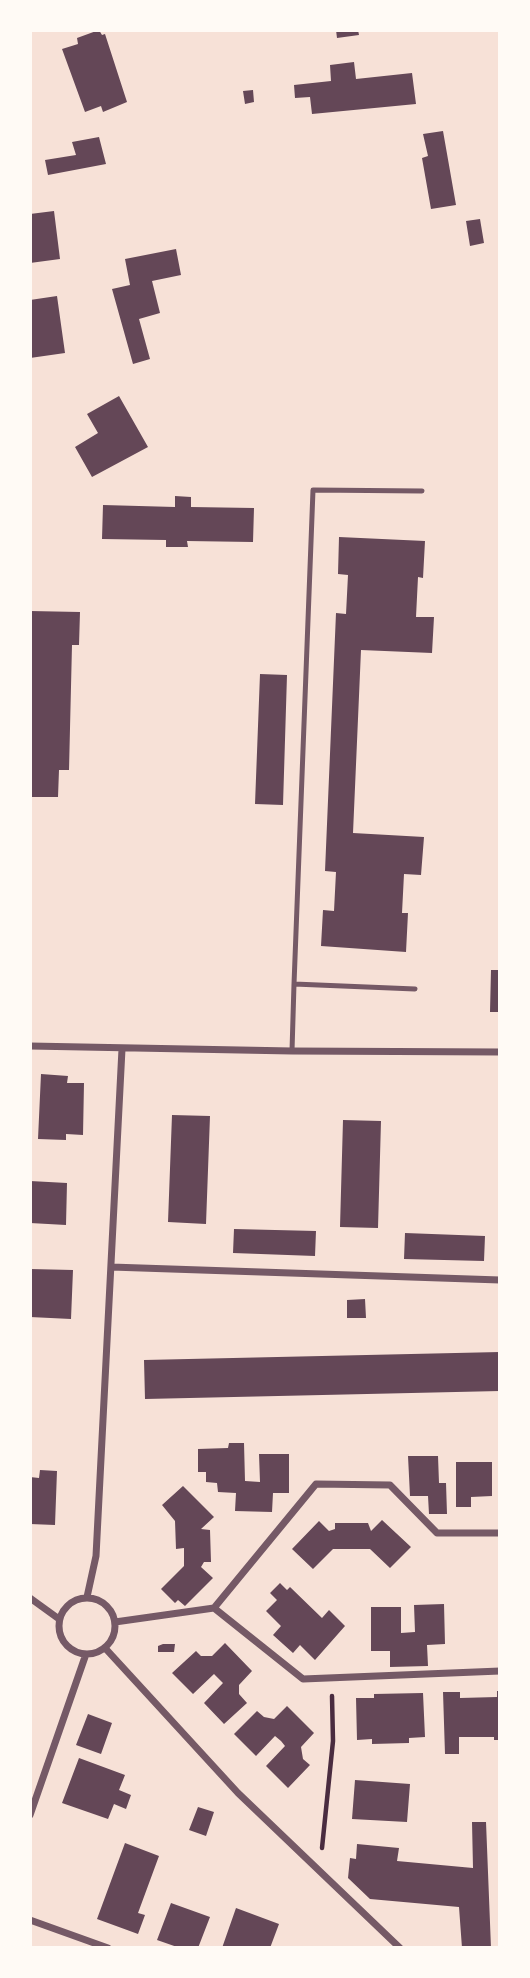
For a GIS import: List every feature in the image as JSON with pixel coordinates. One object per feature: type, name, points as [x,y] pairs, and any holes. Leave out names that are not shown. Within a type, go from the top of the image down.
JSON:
[{"type":"street","points":[[30,1046],[500,1052]]},
{"type":"street","points":[[87,1597],[96,1556],[122,1049]]},
{"type":"street","points":[[111,1268],[500,1280]]},
{"type":"street","points":[[115,1622],[214,1608],[316,1484],[390,1485],[437,1534],[500,1533]]},
{"type":"street","points":[[87,1597],[107,1605],[115,1622],[115,1632],[105,1648],[86,1654],[67,1646],[59,1629],[59,1619],[68,1604],[87,1597]]},
{"type":"street","points":[[30,1598],[59,1619]]},
{"type":"street","points":[[214,1608],[303,1679],[500,1671]]},
{"type":"street","points":[[105,1648],[238,1793],[400,1948]]},
{"type":"street","points":[[30,1815],[86,1654]]},
{"type":"street","points":[[30,1920],[108,1948]]},
{"type":"lane","points":[[292,1051],[313,490],[422,491]]},
{"type":"lane","points":[[294,984],[415,989]]},
{"type":"path","points":[[318,1870],[333,1741],[331,1678]]},
{"type":"building","points":[[99,30],[102,35],[105,34],[127,102],[103,112],[101,106],[85,112],[62,49],[78,44],[77,38]]},
{"type":"building","points":[[336,30],[358,30],[359,35],[337,38]]},
{"type":"building","points":[[354,62],[356,79],[412,73],[416,104],[312,114],[310,97],[295,98],[294,85],[331,81],[330,65]]},
{"type":"building","points":[[253,90],[254,102],[245,104],[243,91]]},
{"type":"building","points":[[443,131],[456,205],[431,209],[422,158],[428,156],[423,134]]},
{"type":"building","points":[[99,137],[106,164],[48,175],[45,160],[76,155],[72,142]]},
{"type":"building","points":[[54,211],[60,259],[30,263],[30,214]]},
{"type":"building","points":[[480,219],[484,243],[470,246],[466,221]]},
{"type":"building","points":[[176,249],[181,275],[152,281],[160,313],[139,319],[150,359],[133,364],[112,289],[130,285],[125,259]]},
{"type":"building","points":[[57,296],[65,353],[30,358],[30,300]]},
{"type":"building","points":[[119,396],[148,447],[92,477],[75,447],[98,433],[87,414]]},
{"type":"building","points":[[175,496],[191,497],[191,507],[254,508],[253,542],[187,541],[188,547],[166,547],[166,540],[102,539],[103,505],[175,507]]},
{"type":"building","points":[[339,537],[425,541],[423,578],[418,577],[416,617],[434,617],[432,653],[361,650],[353,833],[424,837],[421,875],[404,874],[402,913],[408,913],[406,952],[321,946],[323,910],[334,911],[336,872],[325,871],[336,613],[346,614],[348,575],[338,574]]},
{"type":"building","points":[[30,611],[80,612],[79,645],[72,645],[69,770],[59,770],[58,797],[30,797]]},
{"type":"building","points":[[260,674],[287,675],[283,805],[255,804]]},
{"type":"building","points":[[491,970],[500,970],[500,1012],[490,1012]]},
{"type":"building","points":[[41,1074],[68,1076],[67,1083],[84,1083],[83,1135],[66,1134],[66,1140],[38,1139]]},
{"type":"building","points":[[172,1115],[210,1116],[206,1224],[168,1222]]},
{"type":"building","points":[[343,1120],[381,1121],[378,1228],[340,1227]]},
{"type":"building","points":[[30,1181],[67,1183],[66,1225],[30,1223]]},
{"type":"building","points":[[234,1229],[316,1231],[315,1256],[233,1253]]},
{"type":"building","points":[[405,1233],[485,1236],[484,1261],[404,1259]]},
{"type":"building","points":[[30,1269],[73,1270],[71,1319],[30,1317]]},
{"type":"building","points":[[365,1299],[366,1318],[347,1318],[347,1300]]},
{"type":"building","points":[[500,1352],[500,1391],[145,1399],[144,1360]]},
{"type":"building","points":[[229,1443],[244,1443],[245,1481],[260,1482],[259,1454],[289,1454],[289,1493],[273,1493],[272,1512],[235,1511],[236,1493],[218,1492],[217,1483],[206,1482],[206,1472],[198,1472],[198,1449],[228,1448]]},
{"type":"building","points":[[408,1456],[438,1456],[439,1483],[446,1483],[447,1514],[429,1514],[428,1496],[410,1496]]},
{"type":"building","points":[[456,1462],[492,1462],[492,1496],[471,1497],[471,1507],[456,1507]]},
{"type":"building","points":[[40,1470],[57,1471],[55,1525],[30,1524],[30,1477],[39,1478]]},
{"type":"building","points":[[183,1486],[214,1517],[201,1529],[210,1530],[211,1562],[204,1562],[201,1567],[213,1578],[185,1606],[178,1600],[175,1603],[161,1589],[184,1566],[184,1548],[176,1549],[175,1521],[162,1505]]},
{"type":"building","points":[[382,1520],[411,1547],[390,1568],[370,1549],[333,1549],[313,1569],[292,1549],[319,1521],[329,1531],[335,1529],[335,1523],[368,1523],[371,1531]]},
{"type":"building","points":[[280,1583],[287,1590],[290,1587],[322,1618],[329,1610],[345,1626],[315,1660],[300,1645],[293,1653],[273,1635],[281,1626],[266,1611],[277,1600],[270,1593]]},
{"type":"building","points":[[444,1604],[445,1644],[427,1645],[428,1666],[390,1667],[390,1651],[371,1651],[371,1607],[401,1607],[401,1633],[415,1632],[414,1605]]},
{"type":"building","points":[[225,1643],[252,1671],[239,1685],[239,1694],[247,1703],[224,1724],[204,1703],[223,1683],[214,1674],[193,1694],[172,1673],[196,1651],[201,1656],[212,1656]]},
{"type":"building","points":[[175,1644],[174,1652],[158,1652],[158,1646]]},
{"type":"building","points":[[497,1691],[500,1691],[500,1740],[494,1740],[494,1737],[459,1737],[459,1754],[445,1754],[443,1692],[460,1692],[460,1698],[497,1697]]},
{"type":"building","points":[[423,1693],[425,1737],[409,1738],[409,1743],[372,1744],[372,1739],[357,1740],[356,1698],[374,1698],[374,1694]]},
{"type":"building","points":[[287,1706],[314,1733],[301,1747],[303,1759],[310,1765],[288,1788],[266,1766],[285,1746],[281,1741],[275,1736],[256,1756],[234,1734],[257,1711],[264,1717],[274,1719]]},
{"type":"building","points":[[88,1714],[112,1723],[101,1754],[76,1745]]},
{"type":"building","points":[[79,1758],[125,1775],[119,1790],[131,1795],[126,1809],[114,1804],[108,1819],[62,1803]]},
{"type":"building","points":[[355,1780],[410,1784],[407,1822],[352,1819]]},
{"type":"building","points":[[198,1807],[214,1812],[206,1836],[189,1830]]},
{"type":"building","points":[[472,1822],[486,1822],[491,1948],[462,1948],[459,1907],[370,1899],[348,1878],[350,1858],[356,1859],[357,1844],[399,1848],[397,1861],[473,1868]]},
{"type":"building","points":[[125,1843],[159,1856],[138,1913],[145,1915],[138,1934],[97,1919]]},
{"type":"building","points":[[171,1903],[210,1917],[198,1948],[180,1948],[157,1940]]},
{"type":"building","points":[[236,1908],[279,1924],[270,1948],[222,1948]]}]
